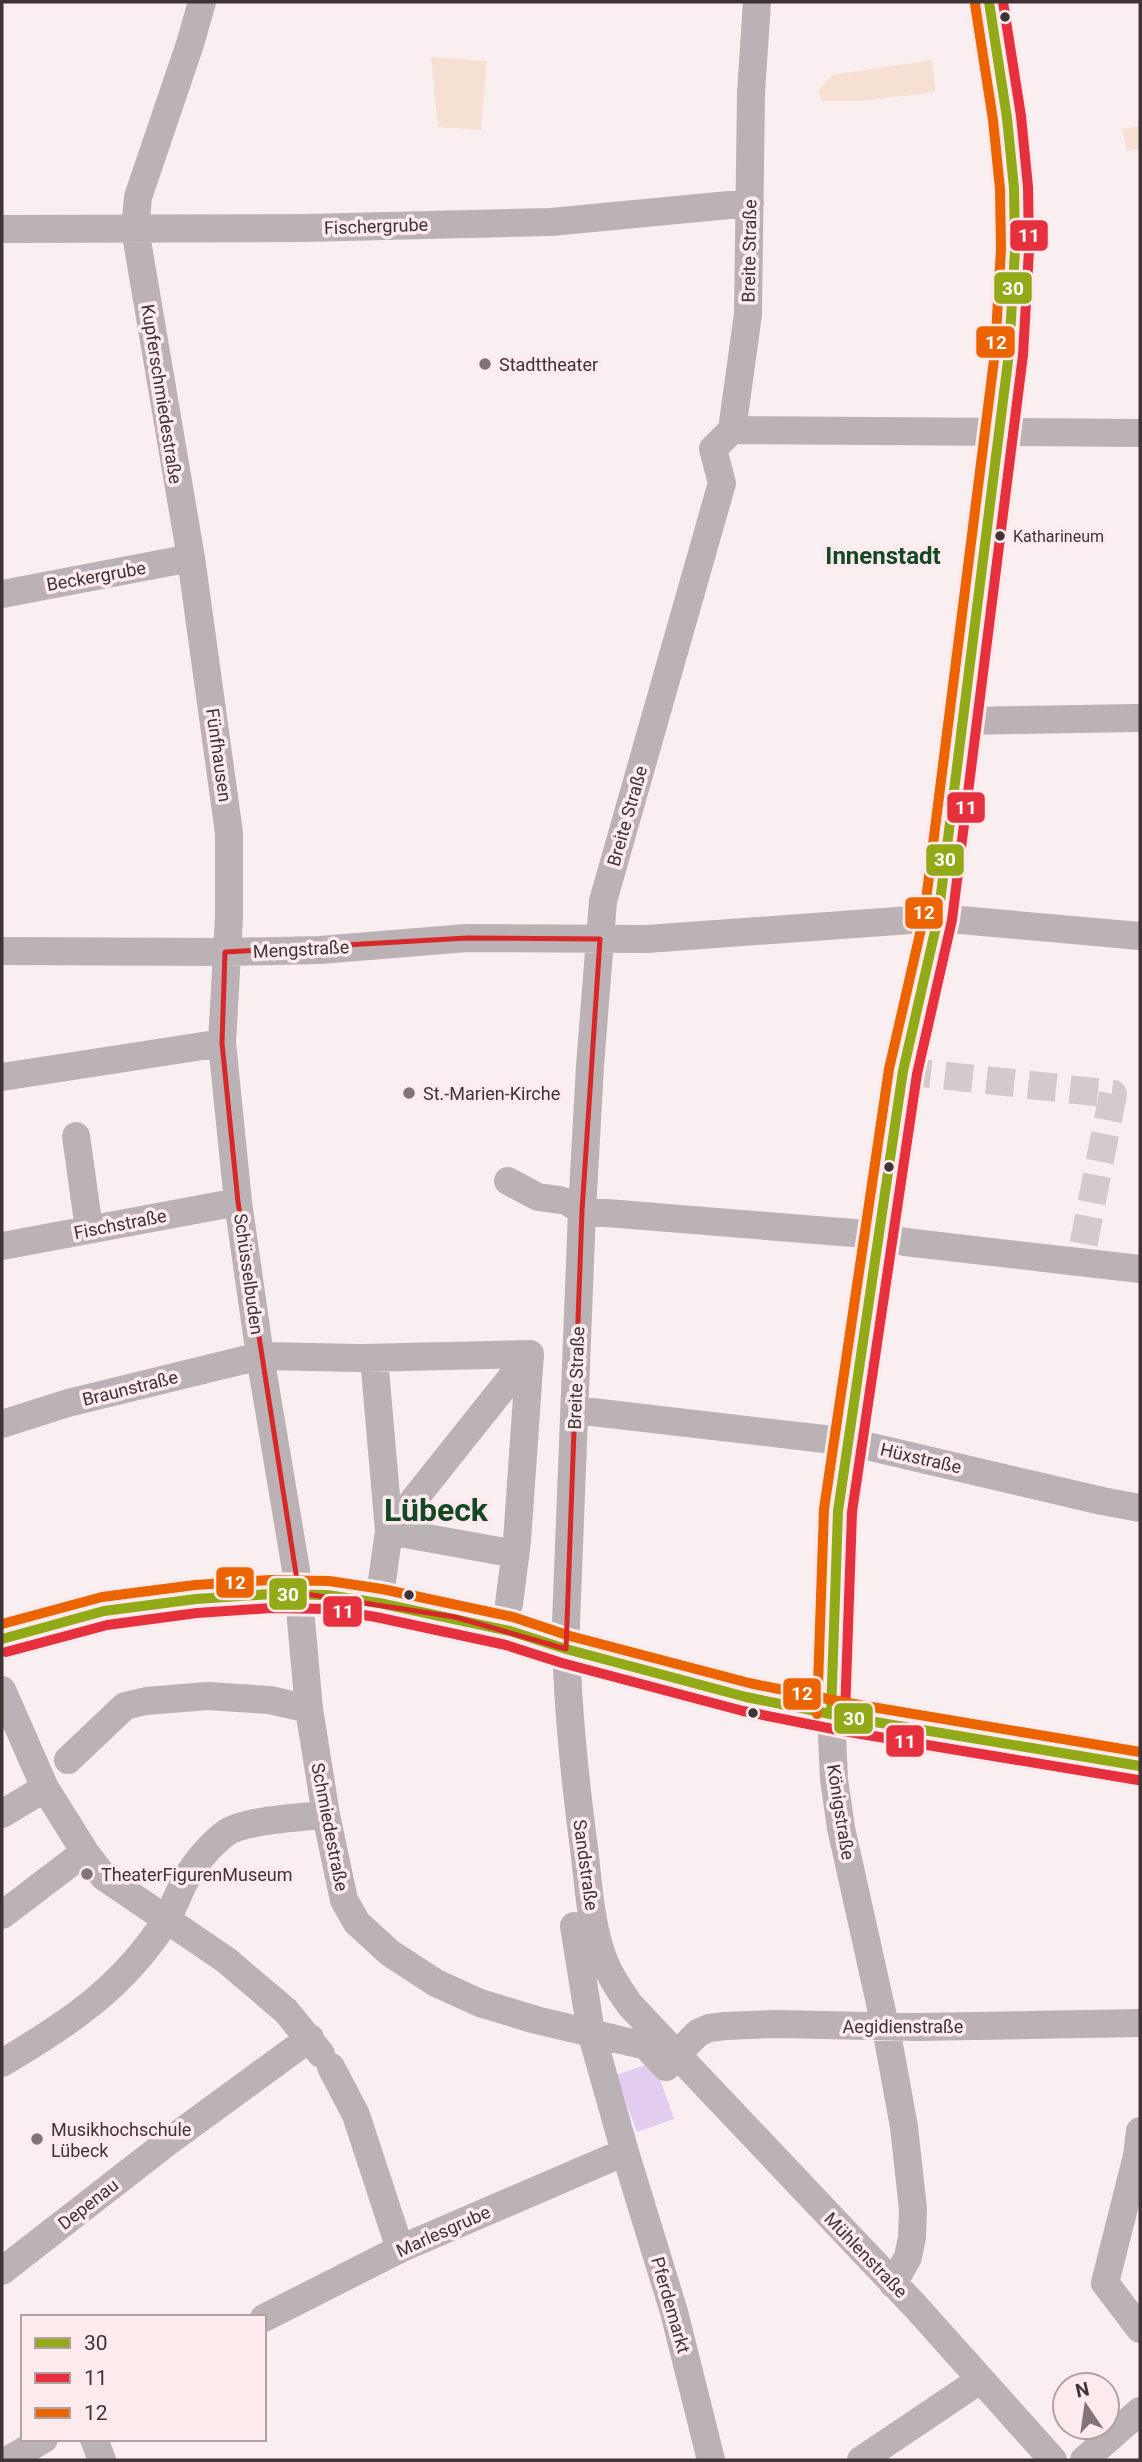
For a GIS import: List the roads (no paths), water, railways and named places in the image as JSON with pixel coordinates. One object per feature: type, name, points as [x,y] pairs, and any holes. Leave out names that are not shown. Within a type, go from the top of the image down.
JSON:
[{"type":"street","name":"Kupferschmiedestraße","points":[[191,558],[135,229],[138,197],[202,2]]},
{"type":"street","name":"Breite Straße","points":[[566,1649],[575,1410],[569,1204],[590,1066],[603,901],[722,483],[723,440],[748,314],[751,93],[757,2]]},
{"type":"street","name":"Königstraße","points":[[893,2284],[908,2257],[913,2208],[904,2127],[885,2026],[841,1828],[834,1779],[831,1714],[838,1511],[903,1071],[939,918],[1009,354],[1015,231],[1010,139],[989,2]]},
{"type":"street","name":"Fischergrube","points":[[2,229],[304,228],[551,222],[750,203]]},
{"type":"street","points":[[723,440],[747,432],[1140,433]]},
{"type":"street","name":"Beckergrube","points":[[2,594],[191,558]]},
{"type":"street","name":"Fünfhausen","points":[[191,558],[229,833],[229,917],[225,953]]},
{"type":"street","points":[[963,721],[1140,718]]},
{"type":"street","name":"Mengstraße","points":[[2,951],[225,953],[320,950],[467,938],[647,939],[939,918],[1140,936]]},
{"type":"street","name":"Schüsselbuden","points":[[225,953],[222,1043],[238,1202],[299,1593]]},
{"type":"street","points":[[2,1077],[222,1043]]},
{"type":"street","points":[[76,1136],[89,1230]]},
{"type":"street","points":[[508,1181],[538,1197],[569,1204],[878,1236],[905,1242],[1140,1269]]},
{"type":"street","name":"Fischstraße","points":[[2,1246],[238,1202]]},
{"type":"street","points":[[389,1531],[530,1354]]},
{"type":"street","points":[[509,1604],[530,1354]]},
{"type":"street","name":"Braunstraße","points":[[2,1424],[68,1403],[260,1356],[367,1358],[530,1354]]},
{"type":"street","points":[[367,1358],[389,1531],[382,1581]]},
{"type":"street","name":"Hüxstraße","points":[[575,1410],[850,1441],[1140,1508]]},
{"type":"street","points":[[389,1531],[515,1554]]},
{"type":"street","points":[[2,1639],[104,1611],[196,1599],[299,1593],[379,1602],[456,1618],[534,1637],[566,1649],[746,1697],[1140,1766]]},
{"type":"street","name":"Schmiedestraße","points":[[299,1593],[309,1709],[326,1815],[344,1900],[357,1923],[390,1953],[436,1983],[480,2003],[536,2020],[646,2046],[707,2101]]},
{"type":"street","name":"Sandstraße","points":[[566,1649],[578,1802],[600,1949],[617,1987],[676,2055]]},
{"type":"street","points":[[2,1690],[46,1788],[85,1853],[104,1877],[226,1960],[286,2011],[321,2053],[356,2115],[400,2249]]},
{"type":"street","points":[[68,1760],[125,1706],[135,1703],[208,1696],[270,1700],[309,1709]]},
{"type":"street","points":[[2,1814],[46,1788]]},
{"type":"street","points":[[2,2063],[48,2036],[106,1994],[136,1962],[167,1920],[192,1868],[228,1832],[247,1825],[293,1817],[326,1815]]},
{"type":"street","points":[[2,1916],[85,1853]]},
{"type":"street","name":"Pferdemarkt","points":[[575,1926],[591,2032],[674,2312],[711,2460]]},
{"type":"street","name":"Aegidienstraße","points":[[676,2055],[698,2033],[725,2025],[984,2026],[1140,2023]]},
{"type":"street","name":"Depenau","points":[[2,2271],[169,2141],[321,2053]]},
{"type":"street","name":"Mühlenstraße","points":[[676,2055],[707,2101],[893,2284],[1053,2460]]},
{"type":"street","points":[[1140,2131],[1137,2156],[1105,2283],[1140,2329]]},
{"type":"street","name":"Marlesgrube","points":[[266,2317],[400,2249],[625,2152]]},
{"type":"street","points":[[861,2460],[980,2380]]},
{"type":"street","points":[[1084,2460],[1140,2411]]},
{"type":"street","points":[[8,2460],[41,2441]]},
{"type":"street","points":[[95,2441],[102,2460]]},
{"type":"tunnel","points":[[903,1071],[1113,1094],[1080,1262]]},
{"type":"place","name":"Stadttheater","points":[[485,364]]},
{"type":"place","name":"Katharineum","points":[[1000,536]]},
{"type":"place","name":"St.-Marien-Kirche","points":[[409,1093]]},
{"type":"place","name":"TheaterFigurenMuseum","points":[[87,1874]]},
{"type":"place","name":"Musikhochschule Lübeck","points":[[37,2139]]},
{"type":"district","name":"Innenstadt","points":[[883,556]]},
{"type":"district","name":"Lübeck","points":[[436,1510]]}]
